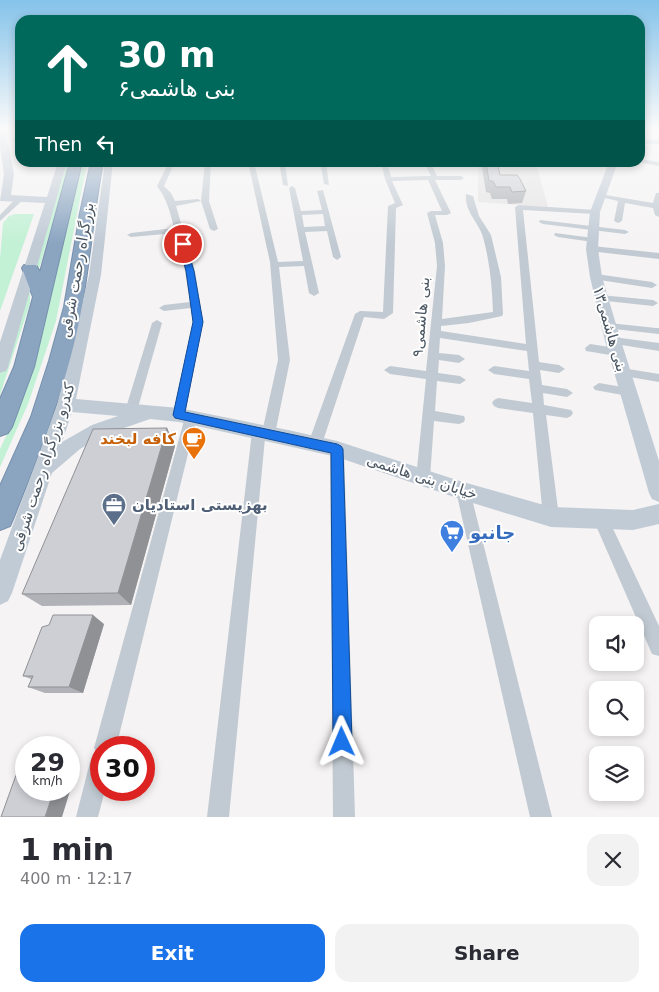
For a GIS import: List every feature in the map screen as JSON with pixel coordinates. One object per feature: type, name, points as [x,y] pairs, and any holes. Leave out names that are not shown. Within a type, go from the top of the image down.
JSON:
[{"type":"highway","name":"بزرگراه رحمت شرقی","points":[[0,427],[24,367],[75,167]]},
{"type":"highway","name":"بزرگراه رحمت شرقی","points":[[0,517],[42,417],[73,307],[85,222],[104,171]]},
{"type":"highway","points":[[30,268],[42,298]]},
{"type":"highway","points":[[73,307],[80,348]]},
{"type":"main road","points":[[8,167],[9,174],[3,198],[51,201]]},
{"type":"main road","points":[[0,367],[61,167]]},
{"type":"main road","name":"بنی هاشمی۱۳","points":[[612,167],[600,196],[596,212],[594,239],[596,277],[614,347],[659,493]]},
{"type":"main road","name":"کندرو بزرگراه رحمت شرقی","points":[[0,593],[66,405],[95,274],[104,171]]},
{"type":"main road","points":[[0,185],[6,181],[9,174]]},
{"type":"main road","points":[[20,198],[44,193],[55,188]]},
{"type":"main road","name":"خیابان بنی هاشمی","points":[[66,405],[185,416],[337,449],[463,491],[551,517],[633,520],[659,514]]},
{"type":"main road","points":[[44,468],[73,444],[98,430],[151,412]]},
{"type":"street","points":[[108,736],[143,601],[185,416],[198,322],[195,300],[172,204],[167,193],[160,186],[169,167]]},
{"type":"street","points":[[207,167],[205,201],[214,229]]},
{"type":"street","points":[[218,817],[240,615],[263,433],[284,360],[274,266],[252,167]]},
{"type":"street","points":[[283,167],[298,213],[314,293]]},
{"type":"street","points":[[324,167],[327,184]]},
{"type":"street","points":[[315,444],[360,314],[384,316],[388,313],[392,206],[399,205],[385,167]]},
{"type":"street","points":[[430,167],[433,178]]},
{"type":"street","points":[[388,179],[433,178],[462,181],[456,169]]},
{"type":"street","name":"بنی هاشمی۹","points":[[423,478],[441,266],[439,243],[431,214],[447,213],[433,178]]},
{"type":"street","points":[[321,192],[337,257]]},
{"type":"street","points":[[659,195],[656,206],[659,215]]},
{"type":"street","points":[[435,329],[498,314],[496,277],[487,235],[475,216],[469,196]]},
{"type":"street","points":[[600,196],[656,206]]},
{"type":"street","points":[[0,219],[20,198]]},
{"type":"street","points":[[618,221],[622,200]]},
{"type":"street","points":[[172,204],[198,201]]},
{"type":"street","points":[[551,517],[538,409],[519,207],[596,212]]},
{"type":"street","points":[[298,213],[326,212]]},
{"type":"street","points":[[543,222],[594,239],[639,258],[659,256]]},
{"type":"street","points":[[301,230],[330,228]]},
{"type":"street","points":[[131,235],[179,230]]},
{"type":"street","points":[[558,235],[594,239],[625,232]]},
{"type":"street","points":[[274,266],[308,263]]},
{"type":"street","points":[[596,277],[652,285]]},
{"type":"street","points":[[600,298],[653,303]]},
{"type":"street","points":[[169,299],[195,300]]},
{"type":"street","points":[[164,308],[195,300]]},
{"type":"street","points":[[131,411],[157,323]]},
{"type":"street","points":[[609,326],[656,331]]},
{"type":"street","points":[[435,329],[532,348]]},
{"type":"street","points":[[590,348],[659,347]]},
{"type":"street","points":[[433,356],[459,359]]},
{"type":"street","points":[[535,376],[559,369]]},
{"type":"street","points":[[390,370],[460,380]]},
{"type":"street","points":[[494,370],[535,376],[567,393]]},
{"type":"street","points":[[622,372],[659,378]]},
{"type":"street","points":[[599,387],[628,392]]},
{"type":"street","points":[[498,403],[567,413]]},
{"type":"street","points":[[429,415],[459,419]]},
{"type":"street","points":[[337,449],[344,817]]},
{"type":"street","points":[[463,491],[541,817]]},
{"type":"street","points":[[602,520],[659,647]]},
{"type":"street","points":[[87,817],[91,801]]},
{"type":"shaded area","points":[[478,167],[537,167],[548,207],[478,202]]},
{"type":"green space","points":[[65,167],[69,167],[38,272],[36,266]]},
{"type":"green space","points":[[82,167],[86,167],[56,321],[28,404],[0,467],[0,449],[16,415],[37,353]]},
{"type":"green space","points":[[15,214],[34,214],[0,311],[0,259],[3,223],[9,216]]},
{"type":"green space","points":[[30,282],[30,303],[0,395],[0,369]]},
{"type":"building","points":[[487,167],[498,167],[500,175],[517,175],[526,191],[512,192],[510,187],[496,187],[493,181],[489,181]]},
{"type":"building","name":"بهزیستی استادیان","points":[[167,428],[118,593],[22,594],[93,429]]},
{"type":"building","points":[[53,615],[93,615],[69,687],[28,687],[33,676],[23,676],[42,627],[49,625]]},
{"type":"building","points":[[15,778],[15,801],[50,801],[45,817],[1,817]]},
{"type":"place","name":"کافه لبخند","points":[[194,460]]},
{"type":"place","name":"بهزیستی استادیان","points":[[114,526]]},
{"type":"place","name":"جانبو","points":[[452,553]]},
{"type":"route","points":[[183,244],[190,271],[198,322],[179,415],[337,449],[342,742]]}]
